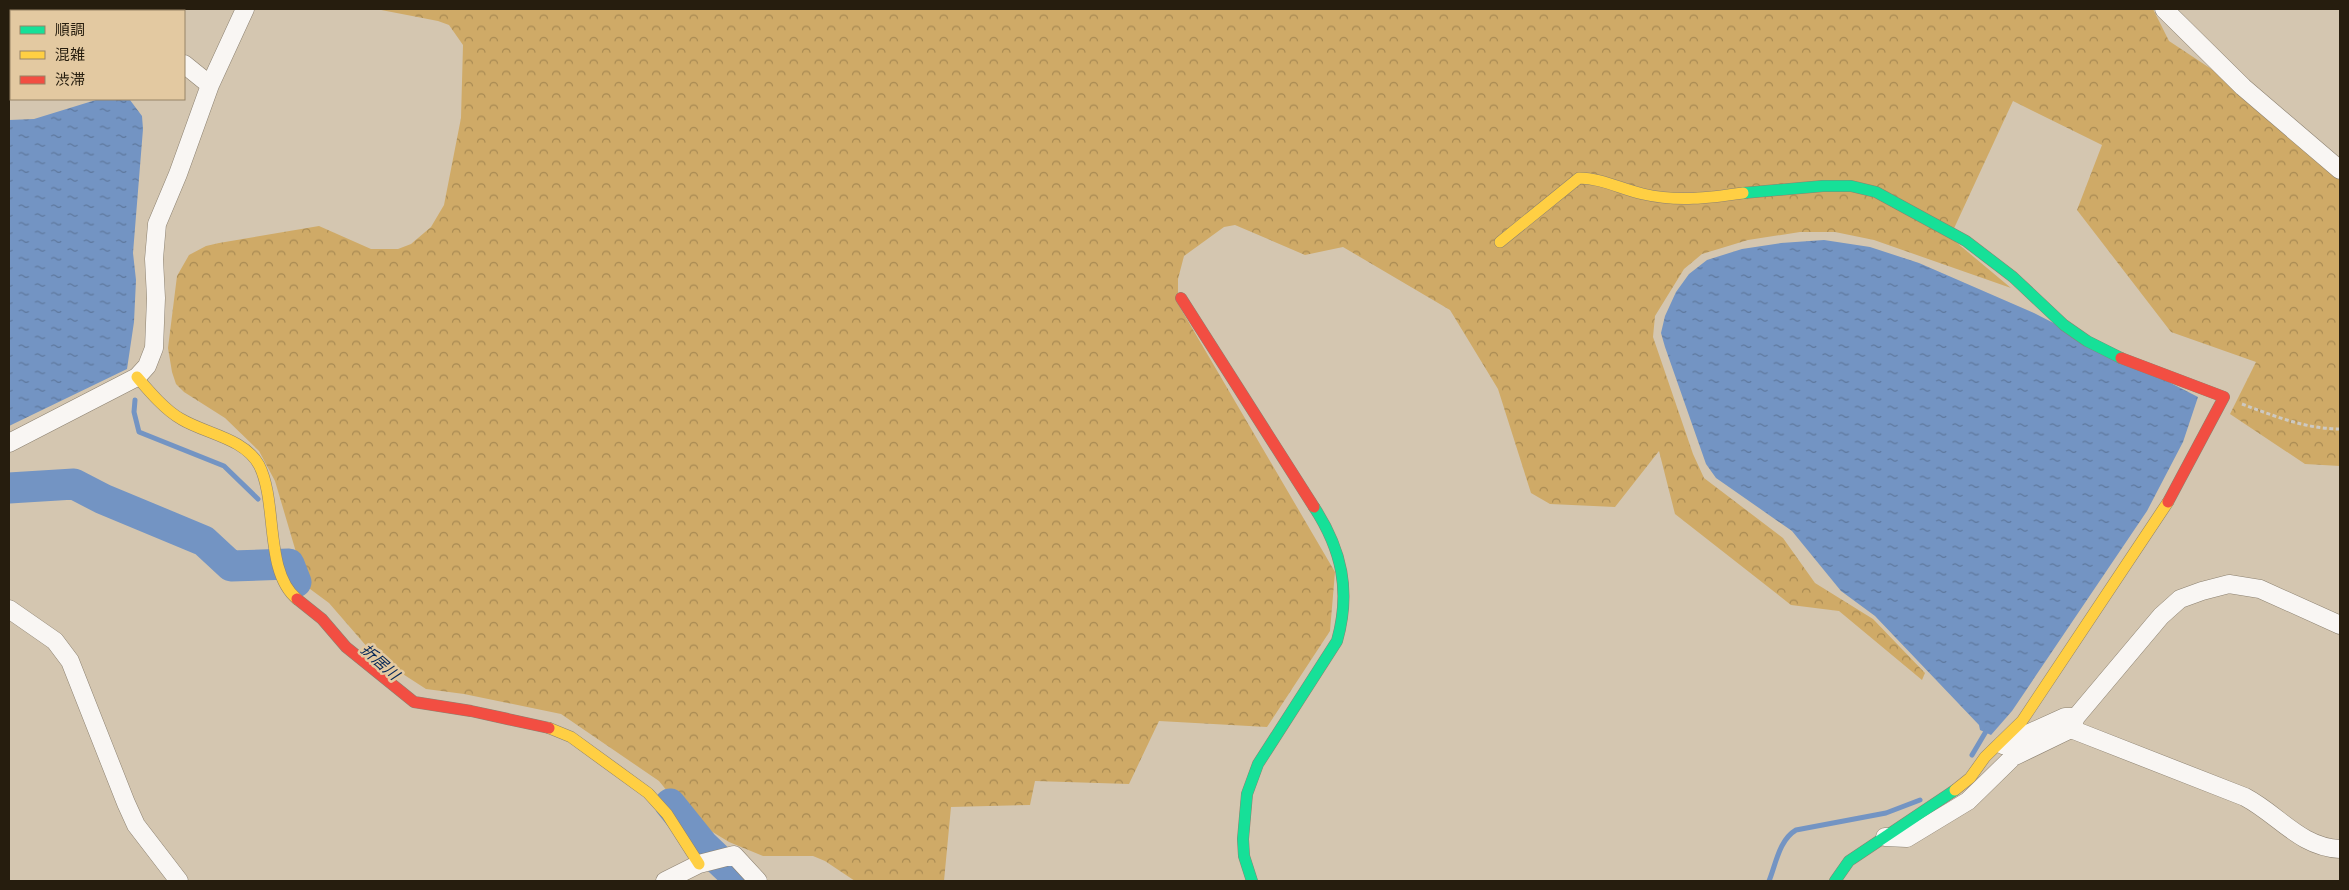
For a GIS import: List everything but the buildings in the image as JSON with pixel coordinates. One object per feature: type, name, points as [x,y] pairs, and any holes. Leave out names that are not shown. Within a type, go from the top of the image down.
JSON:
[{"type":"street","points":[[9,443],[137,377],[147,366],[154,348],[156,298],[154,259],[157,224],[178,174],[210,85],[245,9]]},
{"type":"street","points":[[2164,9],[2243,87],[2340,170]]},
{"type":"street","points":[[185,65],[210,85]]},
{"type":"street","points":[[1500,242],[1578,178],[1591,178],[1643,194],[1677,199],[1699,199],[1773,189],[1823,186],[1860,188],[1876,192],[1966,241],[2013,277],[2064,325],[2087,341],[2130,362],[2224,397],[2156,523],[2022,721],[1995,747],[1970,778],[1954,791],[1849,862],[1835,881]]},
{"type":"street","points":[[1181,298],[1329,530],[1341,563],[1343,579],[1342,625],[1337,641],[1258,764],[1246,794],[1243,839],[1244,856],[1252,881]]},
{"type":"street","points":[[137,377],[148,390],[180,419],[238,445],[252,454],[260,466],[269,510],[278,572],[291,594],[322,619],[346,647],[414,702],[471,711],[556,729],[612,765],[648,793],[667,814],[704,863]]},
{"type":"street","points":[[1885,837],[1907,838],[1968,801],[2013,757],[2074,723],[2161,616],[2180,599],[2229,584],[2260,589],[2340,625]]},
{"type":"street","points":[[9,608],[55,641],[70,661],[136,825],[179,881]]},
{"type":"street","points":[[1995,747],[2011,742],[2065,717],[2074,723],[2259,804],[2310,843],[2324,848],[2340,849]]},
{"type":"street","points":[[665,881],[704,863],[734,855],[758,881]]},
{"type":"path","points":[[2224,397],[2304,425],[2326,429],[2340,429]]},
{"type":"green space","points":[[376,9],[2153,9],[2169,41],[2243,90],[2340,176],[2340,466],[2305,464],[2230,414],[2256,362],[2171,332],[2077,210],[2102,145],[2013,101],[1950,237],[2011,288],[1874,240],[1835,232],[1800,232],[1748,240],[1702,254],[1684,269],[1655,316],[1653,337],[1693,454],[1704,478],[1783,538],[1815,583],[1873,619],[1925,673],[1922,680],[1839,611],[1791,605],[1675,514],[1659,451],[1615,507],[1550,504],[1531,493],[1498,389],[1450,310],[1343,247],[1305,255],[1235,225],[1224,227],[1184,256],[1178,279],[1178,304],[1335,572],[1330,631],[1267,727],[1159,721],[1129,784],[1035,781],[1030,805],[951,807],[944,881],[855,881],[825,861],[813,856],[763,856],[729,842],[688,817],[659,781],[561,714],[464,694],[426,689],[375,656],[329,603],[306,586],[275,481],[259,451],[225,418],[184,392],[176,384],[168,348],[177,276],[189,255],[206,246],[219,243],[319,226],[371,249],[398,249],[411,244],[431,227],[444,205],[461,118],[463,45],[449,25],[438,21]]},
{"type":"water","points":[[96,100],[130,100],[142,116],[143,129],[133,253],[136,280],[134,322],[127,369],[9,426],[9,120],[34,119]]},
{"type":"water","points":[[1824,240],[1870,247],[1919,263],[2034,313],[2198,397],[2183,442],[2147,511],[2012,711],[1991,735],[1980,730],[1979,725],[1875,616],[1841,591],[1792,531],[1716,478],[1706,464],[1665,347],[1661,333],[1665,316],[1676,292],[1689,274],[1707,260],[1742,249],[1781,243]]},
{"type":"waterway","points":[[135,400],[134,412],[139,432],[224,466],[258,499]]},
{"type":"waterway","name":"折居川","points":[[9,488],[74,484],[103,499],[204,541],[231,566],[289,564],[296,582]]},
{"type":"waterway","points":[[1972,755],[1988,728]]},
{"type":"waterway","points":[[1769,881],[1782,846],[1790,834],[1796,830],[1886,813],[1920,800]]},
{"type":"waterway","name":"折居川","points":[[670,804],[703,845],[741,881]]},
{"type":"traffic: fast","points":[[1743,193],[1823,186],[1851,186],[1876,192],[1966,241],[2013,277],[2064,325],[2087,341],[2121,358]]},
{"type":"traffic: fast","points":[[1252,881],[1244,856],[1243,839],[1247,794],[1258,764],[1337,641],[1341,623],[1343,605],[1341,571],[1331,539],[1314,507]]},
{"type":"traffic: fast","points":[[1835,881],[1849,861],[1955,790]]},
{"type":"traffic: slow","points":[[1500,242],[1579,178],[1587,178],[1643,194],[1668,198],[1705,198],[1743,193]]},
{"type":"traffic: slow","points":[[137,377],[169,411],[191,424],[234,443],[252,456],[259,465],[265,480],[275,554],[280,572],[287,587],[297,599]]},
{"type":"traffic: slow","points":[[1955,790],[1970,778],[1985,757],[2022,721],[2168,502]]},
{"type":"traffic: slow","points":[[549,728],[571,737],[648,793],[667,814],[699,864]]},
{"type":"traffic: jam","points":[[1181,298],[1314,507]]},
{"type":"traffic: jam","points":[[2121,358],[2224,397],[2168,502]]},
{"type":"traffic: jam","points":[[297,599],[322,619],[346,647],[414,702],[471,711],[549,728]]}]
